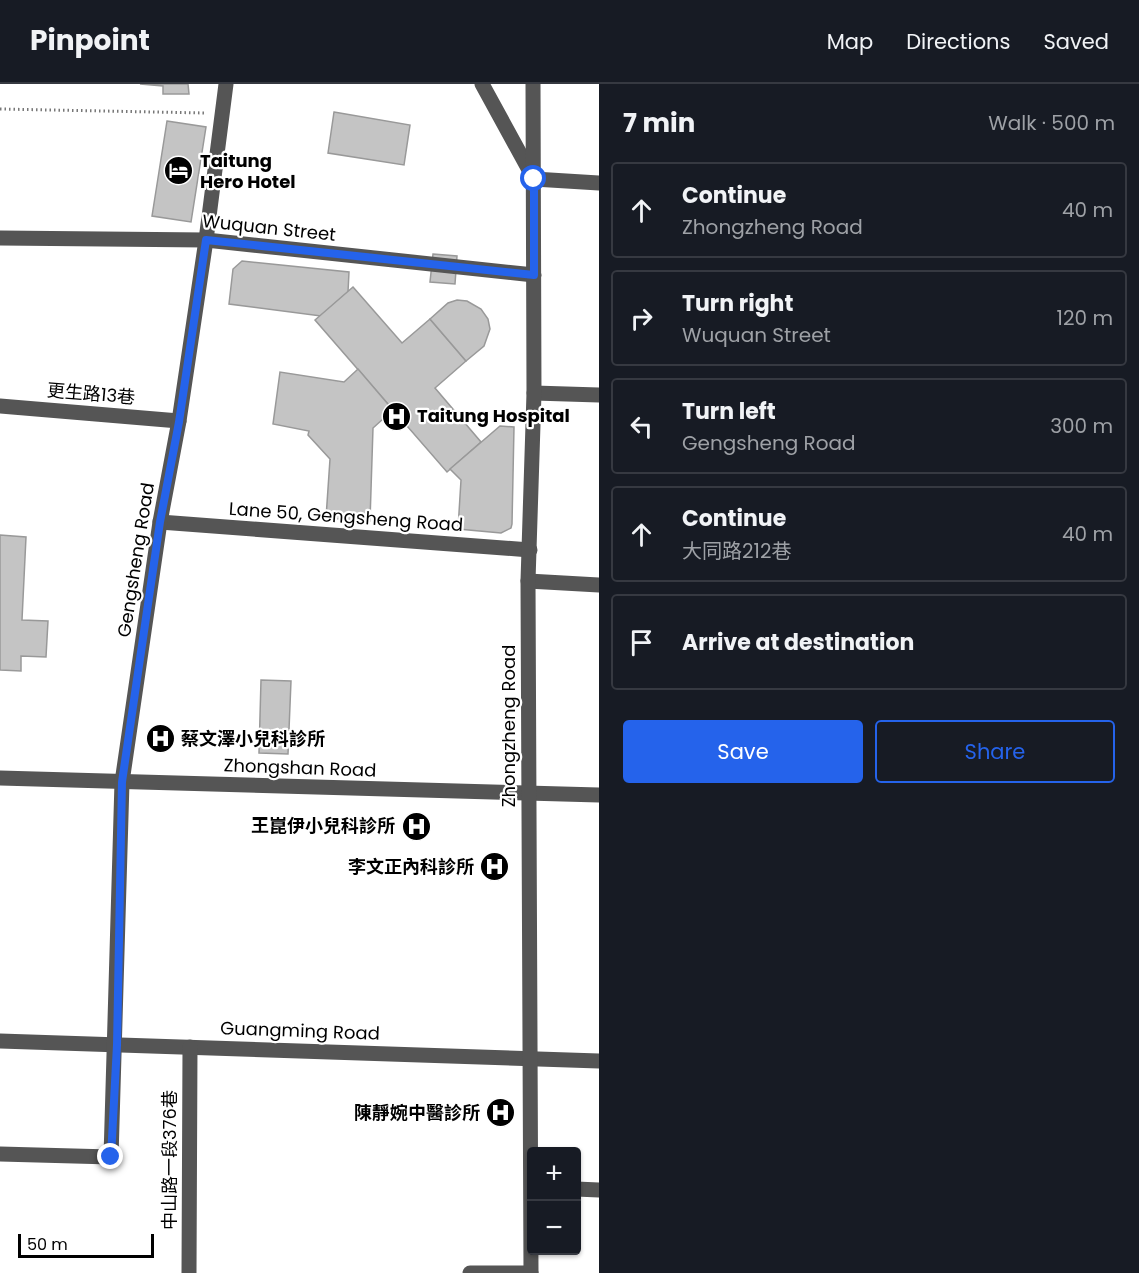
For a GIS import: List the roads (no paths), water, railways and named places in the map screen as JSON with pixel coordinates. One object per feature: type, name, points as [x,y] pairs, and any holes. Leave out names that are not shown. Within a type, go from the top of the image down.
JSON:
[{"type":"street","name":"Gengsheng Road","points":[[0,1154],[111,1157],[117,1045],[122,782],[160,522],[179,422],[226,84]]},
{"type":"street","name":"Zhongzheng Road","points":[[482,84],[534,179]]},
{"type":"street","name":"Zhongzheng Road","points":[[531,1147],[528,581],[534,393],[533,84]]},
{"type":"street","points":[[534,179],[599,183]]},
{"type":"street","name":"Wuquan Street","points":[[0,238],[206,240],[534,275]]},
{"type":"street","points":[[534,393],[599,395]]},
{"type":"street","name":"更生路13巷","points":[[0,406],[179,422]]},
{"type":"street","name":"Lane 50, Gengsheng Road","points":[[160,522],[530,550]]},
{"type":"street","points":[[528,581],[599,585]]},
{"type":"street","name":"Zhongshan Road","points":[[0,778],[599,795]]},
{"type":"street","name":"Guangming Road","points":[[0,1041],[599,1061]]},
{"type":"street","name":"中山路一段376巷","points":[[189,1273],[190,1047]]},
{"type":"street","points":[[581,1189],[599,1190]]},
{"type":"street","name":"Zhongzheng Road","points":[[531,1201],[531,1273]]},
{"type":"street","points":[[470,1273],[531,1273]]},
{"type":"place","name":"Taitung Hero Hotel","points":[[179,171]]},
{"type":"place","name":"Taitung Hospital","points":[[396,416]]},
{"type":"place","name":"蔡文澤小兒科診所","points":[[160,739]]},
{"type":"place","name":"王崑伊小兒科診所","points":[[416,826]]},
{"type":"place","name":"李文正內科診所","points":[[495,867]]},
{"type":"place","name":"陳靜婉中醫診所","points":[[501,1113]]}]
